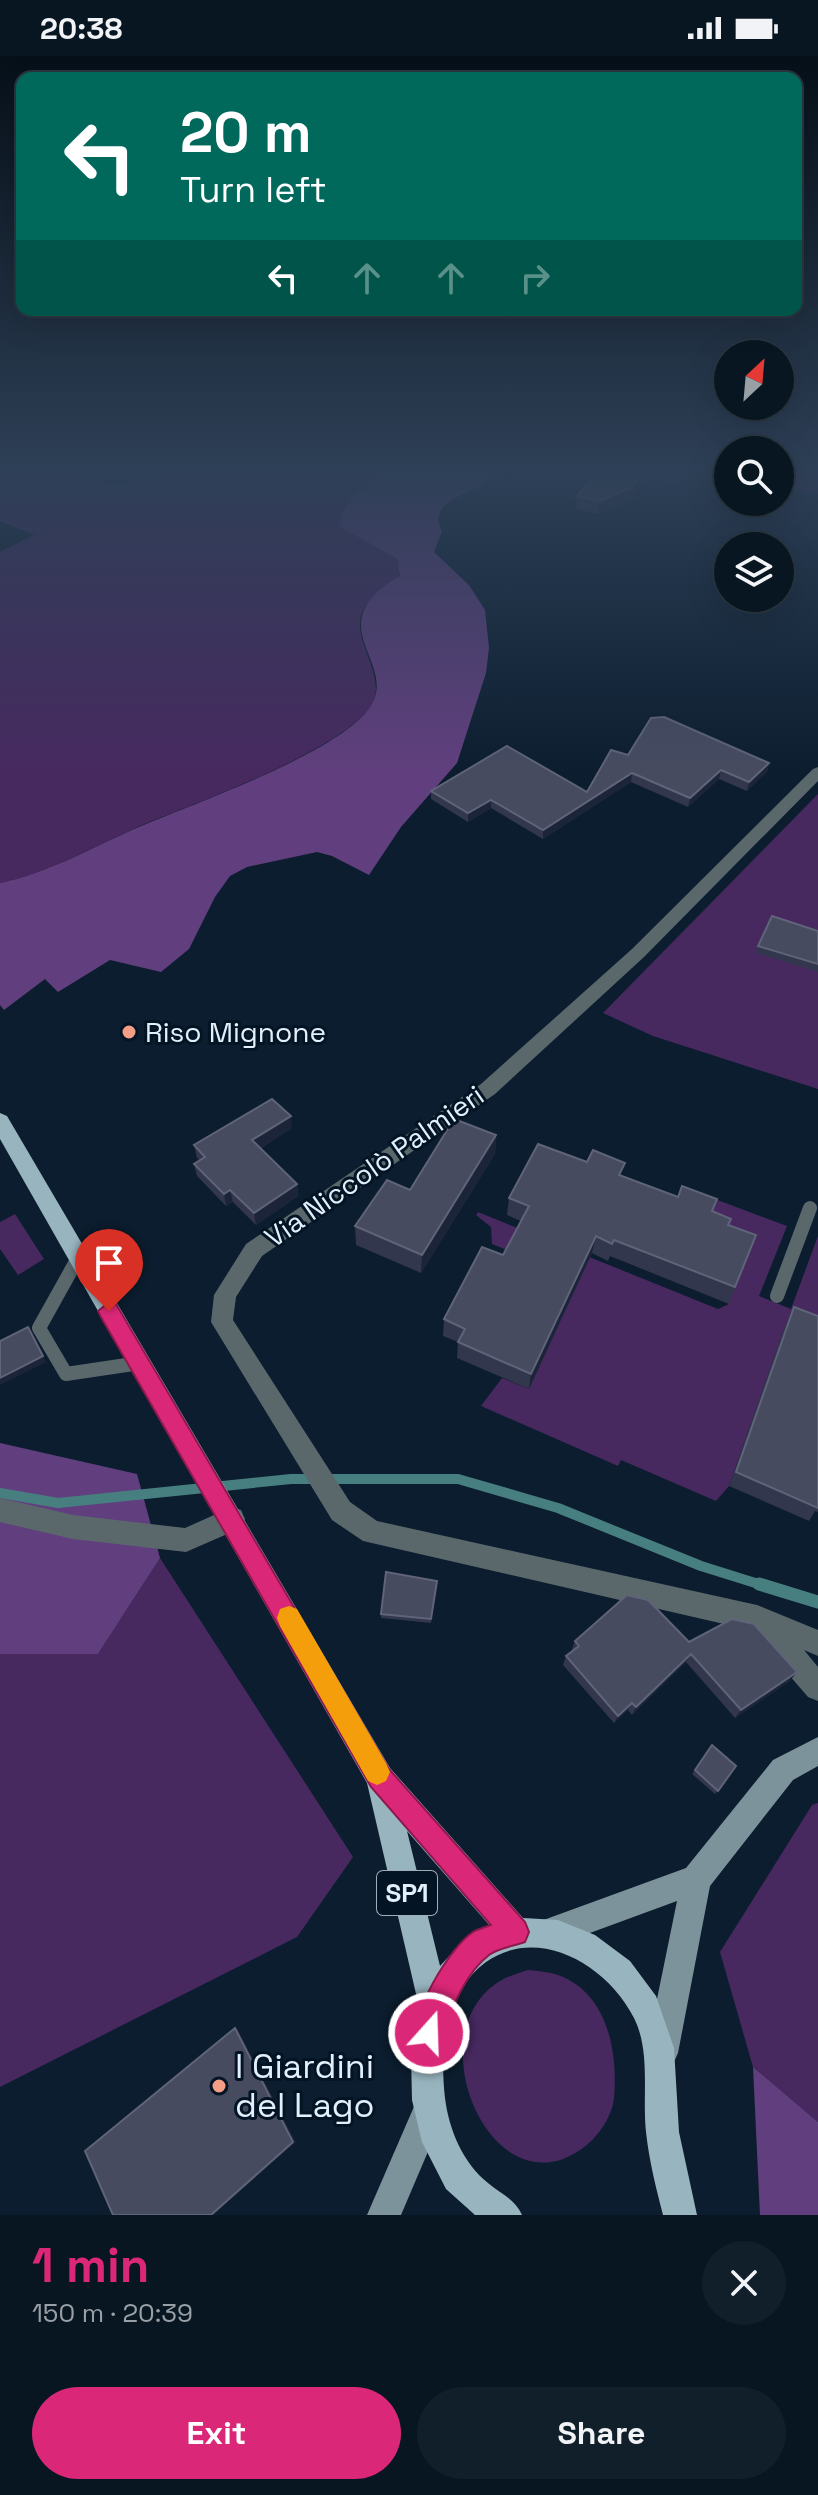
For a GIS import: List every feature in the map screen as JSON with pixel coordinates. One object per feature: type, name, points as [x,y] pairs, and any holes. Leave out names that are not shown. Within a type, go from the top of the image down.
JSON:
[{"type":"main road","name":"SP1","points":[[0,1121],[380,1778],[515,1932]]},
{"type":"main road","name":"SP1","points":[[380,1778],[435,2009]]},
{"type":"main road","name":"SP1","points":[[505,2215],[458,2177],[446,2154],[431,2107],[426,2064],[435,2009],[455,1973],[483,1942],[515,1932],[549,1933],[574,1939],[593,1951],[626,1981],[644,2005],[661,2057],[661,2123],[680,2215]]},
{"type":"street","name":"Via Niccolò Palmieri","points":[[818,772],[638,953],[488,1089],[254,1250],[225,1295],[222,1322],[341,1511],[372,1532],[757,1618],[818,1643]]},
{"type":"street","points":[[0,1510],[73,1527],[186,1540],[230,1515]]},
{"type":"street","points":[[757,1618],[818,1687]]},
{"type":"street","points":[[661,2057],[696,1879],[783,1770],[818,1751]]},
{"type":"street","points":[[549,1933],[696,1879]]},
{"type":"street","points":[[384,2215],[415,2151],[431,2107]]},
{"type":"lane","points":[[777,1296],[810,1208]]},
{"type":"lane","points":[[78,1258],[39,1328],[66,1374],[140,1363]]},
{"type":"shaded area","points":[[0,572],[399,572],[400,577],[370,600],[361,615],[360,628],[372,666],[376,692],[372,704],[357,721],[303,756],[234,788],[147,823],[56,865],[0,883]]},
{"type":"shaded area","points":[[399,572],[455,572],[469,585],[485,610],[489,648],[486,673],[457,763],[401,827],[369,875],[332,856],[317,852],[247,867],[230,876],[215,897],[189,949],[161,972],[110,960],[58,992],[45,979],[4,1010],[0,1005],[0,883],[56,865],[266,774],[330,741],[354,724],[370,707],[376,690],[375,674],[361,627],[364,611],[376,594],[400,576]]},
{"type":"shaded area","points":[[818,794],[818,1089],[653,1036],[603,1013]]},
{"type":"shaded area","points":[[691,1190],[787,1226],[759,1296],[791,1309],[818,1236],[818,1326],[786,1324],[729,1486],[716,1501],[621,1460],[618,1466],[481,1406],[502,1378],[529,1389],[575,1277],[492,1244],[491,1227],[476,1215],[478,1212],[718,1309],[729,1304]]},
{"type":"shaded area","points":[[15,1214],[44,1259],[18,1275],[0,1249],[0,1222]]},
{"type":"shaded area","points":[[0,1443],[137,1474],[160,1558],[98,1654],[0,1654]]},
{"type":"shaded area","points":[[160,1558],[353,1857],[297,1937],[0,2087],[0,1654],[98,1654]]},
{"type":"shaded area","points":[[818,1803],[818,2122],[753,2067],[720,1952],[812,1805]]},
{"type":"shaded area","points":[[528,1970],[558,1975],[588,1995],[606,2026],[614,2062],[614,2098],[603,2126],[583,2148],[550,2162],[520,2157],[494,2138],[475,2109],[464,2074],[464,2038],[475,2006],[500,1981]]},
{"type":"shaded area","points":[[753,2067],[818,2122],[818,2215],[760,2215]]},
{"type":"building","points":[[664,717],[769,763],[749,782],[721,770],[690,798],[632,773],[543,830],[491,800],[468,813],[431,791],[507,746],[587,792],[611,750],[628,755],[651,718]]},
{"type":"building","points":[[772,916],[818,931],[818,964],[758,946]]},
{"type":"building","points":[[272,1099],[291,1116],[252,1140],[297,1184],[254,1213],[230,1190],[224,1194],[194,1164],[205,1157],[194,1145]]},
{"type":"building","points":[[454,1119],[496,1135],[422,1255],[355,1226],[387,1180],[410,1190]]},
{"type":"building","points":[[538,1144],[587,1162],[593,1150],[625,1163],[619,1175],[678,1197],[682,1186],[717,1199],[712,1211],[731,1219],[728,1225],[756,1235],[735,1287],[614,1240],[612,1244],[596,1236],[531,1374],[458,1342],[465,1329],[444,1319],[482,1247],[503,1255],[529,1206],[509,1198]]},
{"type":"building","points":[[794,1307],[818,1316],[818,1508],[736,1472]]},
{"type":"building","points":[[28,1327],[43,1356],[0,1378],[0,1341]]},
{"type":"building","points":[[386,1572],[437,1581],[431,1619],[381,1614]]},
{"type":"building","points":[[627,1595],[648,1600],[689,1642],[732,1619],[754,1624],[797,1672],[741,1710],[691,1654],[636,1707],[632,1703],[618,1716],[566,1656],[579,1646],[575,1641]]},
{"type":"building","points":[[712,1745],[736,1766],[718,1791],[695,1770]]},
{"type":"building","name":"I Giardini del Lago","points":[[235,2028],[293,2142],[211,2215],[113,2215],[85,2151]]},
{"type":"waterway","points":[[0,1493],[58,1503],[291,1479],[458,1479],[558,1508],[701,1566],[765,1586]]},
{"type":"waterway","points":[[759,1584],[818,1602]]},
{"type":"slow traffic","points":[[289,1618],[377,1772]]},
{"type":"place","name":"Riso Mignone","points":[[129,1032]]},
{"type":"place","name":"I Giardini del Lago","points":[[219,2086]]},
{"type":"route","points":[[109,1311],[228,1511],[380,1778],[515,1932],[500,1934],[483,1942],[464,1961],[435,2009],[429,2033]]}]
